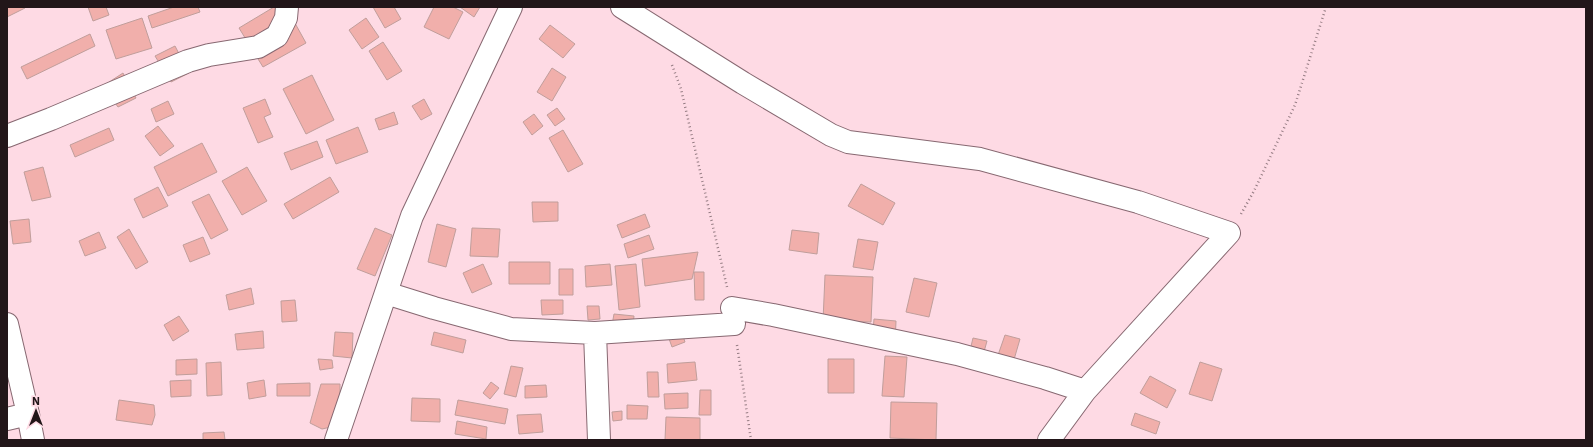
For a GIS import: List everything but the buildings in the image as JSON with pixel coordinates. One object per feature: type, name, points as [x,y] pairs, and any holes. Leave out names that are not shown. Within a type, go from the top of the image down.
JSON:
[{"type":"street","points":[[7,136],[188,61],[209,55],[258,47],[277,36],[286,18],[287,7]]},
{"type":"street","points":[[336,440],[412,216],[511,7]]},
{"type":"street","points":[[622,7],[743,83],[831,134],[848,142],[980,159],[1138,202],[1229,233],[1085,391],[1049,440]]},
{"type":"street","points":[[386,293],[434,308],[512,329],[595,333],[733,316],[773,314],[957,354],[1045,378],[1085,391]]},
{"type":"street","points":[[7,324],[33,440]]},
{"type":"street","points":[[595,333],[599,440]]},
{"type":"street","points":[[7,419],[28,414]]},
{"type":"path","points":[[1229,233],[1254,191],[1295,105],[1326,7]]},
{"type":"path","points":[[670,62],[681,89],[713,220],[733,316],[751,440]]}]
